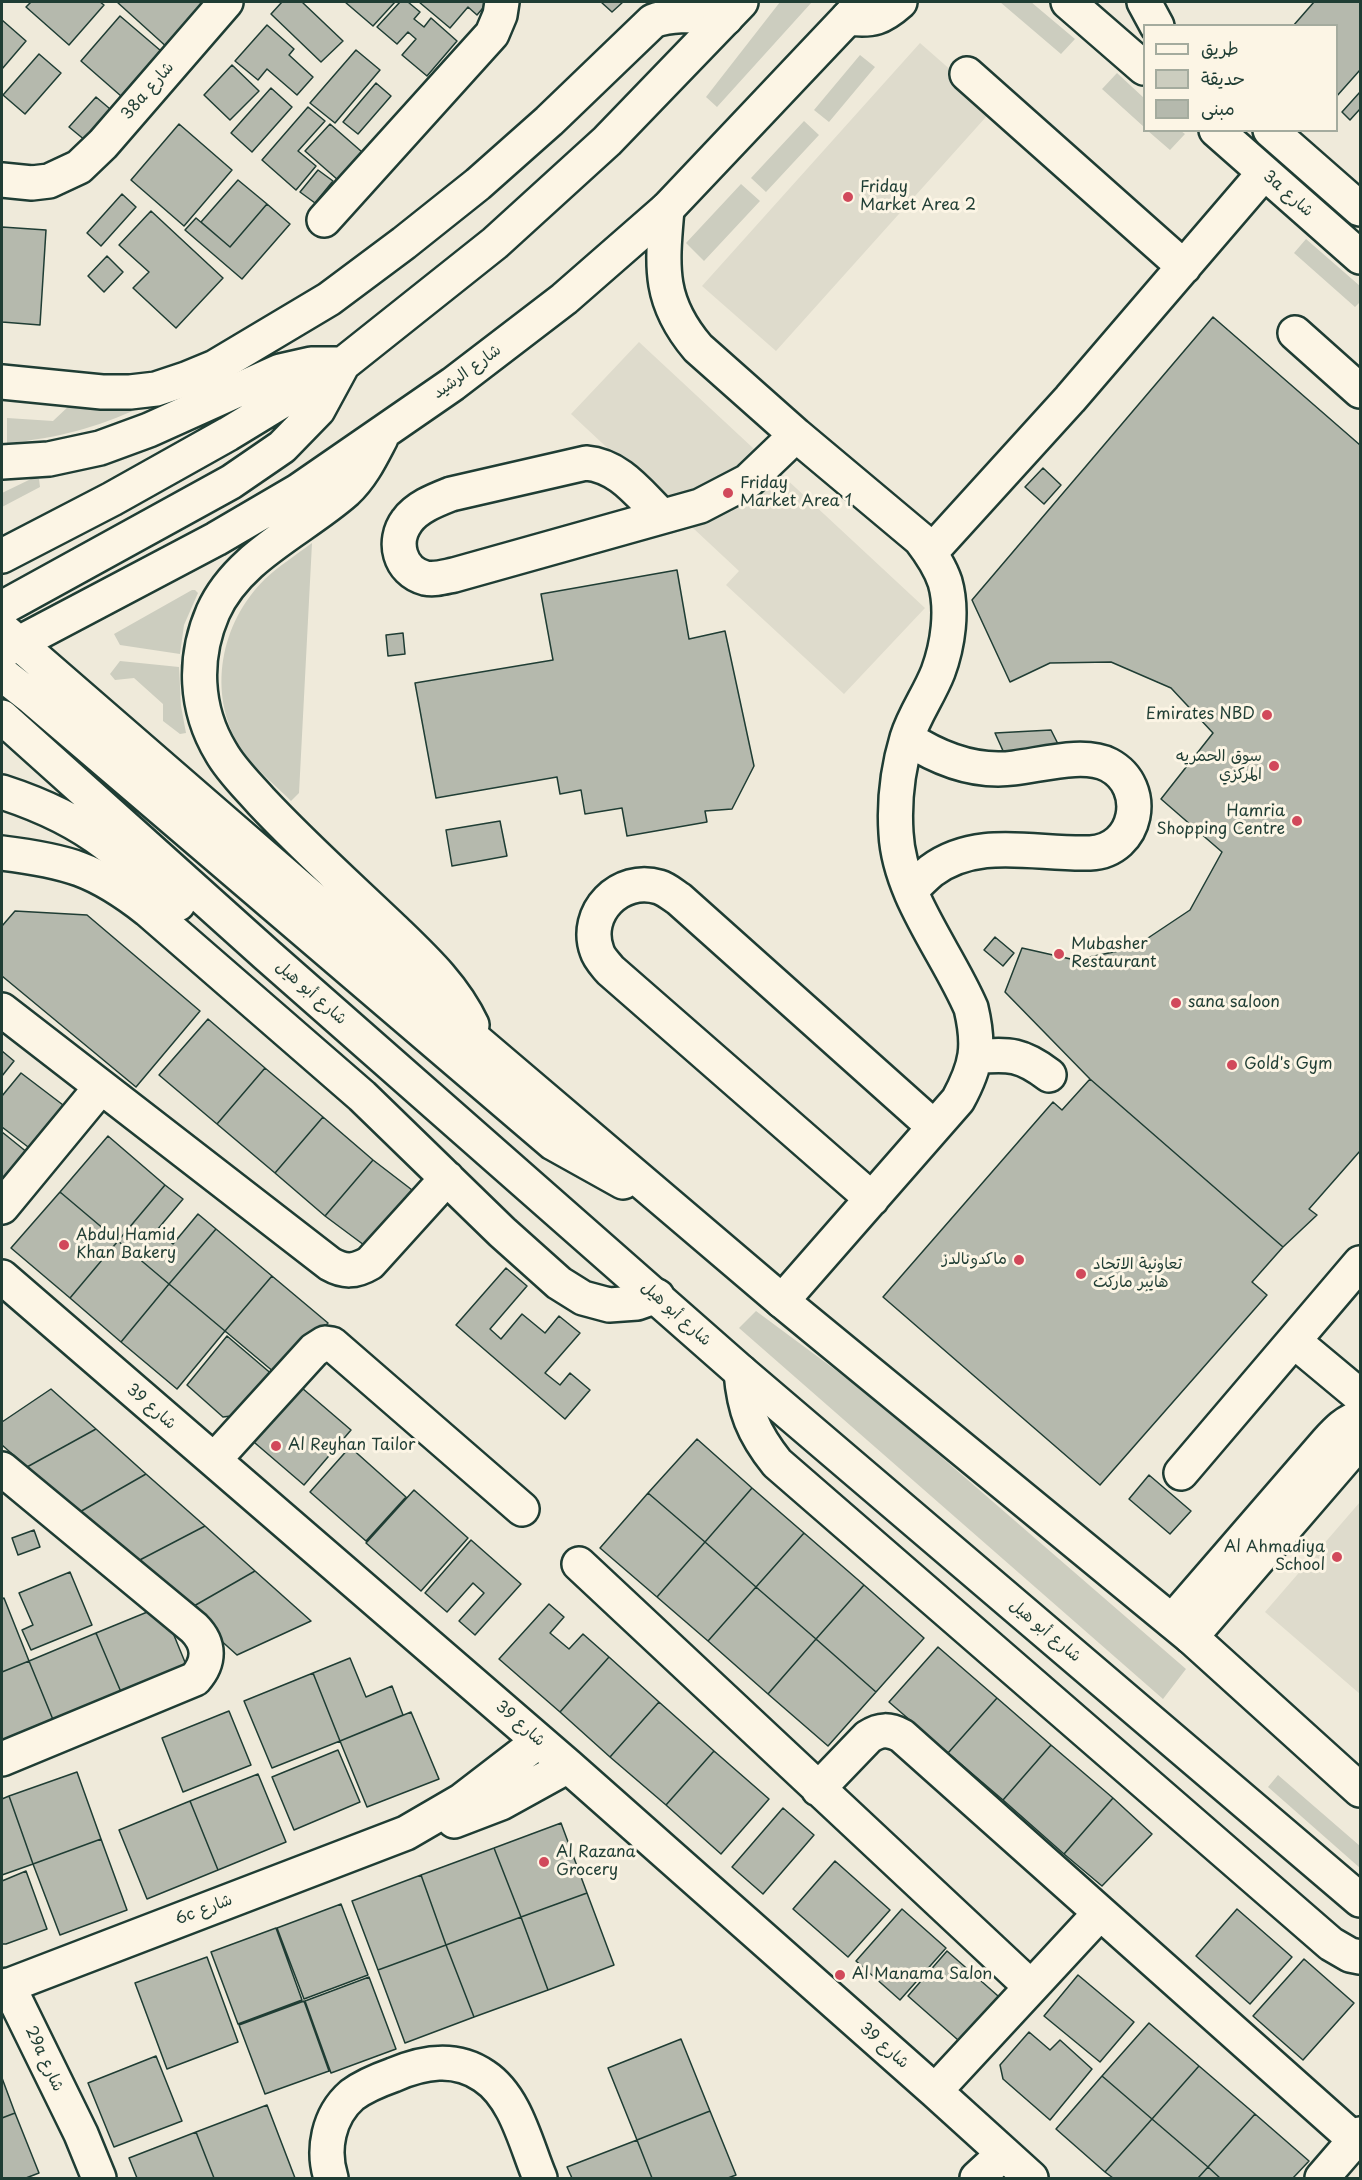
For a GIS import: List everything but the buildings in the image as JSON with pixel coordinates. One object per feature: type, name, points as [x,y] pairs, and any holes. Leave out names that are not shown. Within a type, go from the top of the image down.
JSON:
[{"type":"main road","name":"38a شارع","points":[[2,180],[32,183],[49,181],[79,167],[91,157],[226,2]]},
{"type":"main road","points":[[324,220],[492,34],[497,25],[502,2]]},
{"type":"main road","points":[[856,10],[872,19],[882,16],[900,2]]},
{"type":"main road","points":[[1068,2],[1143,67]]},
{"type":"main road","points":[[1144,2],[1156,24]]},
{"type":"main road","points":[[2,556],[112,499],[228,434],[343,364],[495,243],[607,141],[734,8]]},
{"type":"main road","points":[[2,382],[102,392],[130,392],[156,388],[215,367],[329,299],[404,243],[478,184],[549,121],[653,21],[663,17],[734,8]]},
{"type":"main road","name":"شارع الرشيد","points":[[7,642],[216,539],[298,491],[453,384],[564,299],[667,209],[856,10]]},
{"type":"main road","points":[[967,74],[1184,267]]},
{"type":"main road","name":"3a شارع","points":[[1218,132],[1360,257]]},
{"type":"main road","points":[[1272,132],[1360,209]]},
{"type":"main road","points":[[930,553],[1070,399],[1264,173]]},
{"type":"main road","points":[[667,209],[663,252],[665,287],[684,332],[698,348],[796,435],[920,539],[945,583],[949,613],[946,643],[938,672],[907,738],[896,802],[896,835],[901,867],[971,1008],[977,1032],[976,1057],[971,1076],[958,1100],[782,1301]]},
{"type":"main road","points":[[1296,333],[1360,390]]},
{"type":"main road","points":[[2,462],[49,459],[100,448],[149,430],[280,371],[311,364],[343,364]]},
{"type":"main road","points":[[2,608],[221,488],[282,447],[318,410],[343,364]]},
{"type":"main road","points":[[384,431],[360,475],[345,491],[245,567],[228,587],[214,611],[199,660],[203,709],[216,742],[235,772],[286,828],[442,977],[464,1009],[480,1044]]},
{"type":"main road","points":[[662,516],[620,475],[598,464],[586,463],[437,499],[412,515],[406,522],[400,533],[400,556],[416,574],[427,578],[439,578],[700,506],[748,481],[796,435]]},
{"type":"main road","points":[[7,642],[782,1301],[1182,1629],[1360,1790]]},
{"type":"main road","points":[[2,674],[553,1143],[621,1181],[658,1196]]},
{"type":"main road","name":"شارع أبو هيل","points":[[2,717],[267,955],[741,1372],[1360,1900]]},
{"type":"main road","points":[[907,738],[928,752],[969,766],[1011,769],[1088,760],[1108,765],[1124,777],[1133,795],[1134,816],[1127,835],[1111,848],[1092,853],[1003,849],[971,853],[950,860],[931,871],[911,890]]},
{"type":"main road","points":[[2,792],[27,800],[70,820],[106,844],[224,942],[252,953],[267,955]]},
{"type":"main road","points":[[2,853],[62,862],[94,873],[122,890],[148,910],[362,1096],[502,1232],[559,1283],[583,1298],[609,1305],[637,1304],[657,1296]]},
{"type":"main road","points":[[872,1199],[610,970],[597,952],[593,930],[600,908],[616,892],[637,884],[660,887],[679,899],[934,1127]]},
{"type":"main road","points":[[2,1010],[339,1269],[350,1270],[370,1263],[447,1178]]},
{"type":"main road","points":[[976,1057],[998,1054],[1017,1056],[1032,1062],[1049,1075]]},
{"type":"main road","points":[[2,1207],[101,1087]]},
{"type":"main road","points":[[1181,1473],[1360,1263]]},
{"type":"main road","name":"شارع 39","points":[[2,1277],[568,1766],[1031,2178]]},
{"type":"main road","points":[[1294,1341],[1360,1396]]},
{"type":"main road","points":[[214,1460],[314,1350],[325,1343],[332,1344],[522,1509]]},
{"type":"main road","points":[[741,1372],[743,1397],[750,1421],[761,1443],[777,1463],[1331,1944],[1350,1955],[1360,1957]]},
{"type":"main road","points":[[1182,1629],[1327,1442],[1340,1429],[1360,1418]]},
{"type":"main road","points":[[1182,1629],[1360,1441]]},
{"type":"main road","points":[[2,1469],[194,1628],[202,1636],[207,1659],[203,1670],[195,1679],[2,1758]]},
{"type":"main road","points":[[579,1564],[1031,1987]]},
{"type":"main road","points":[[818,1789],[875,1732],[893,1731],[902,1736],[1100,1913],[1358,2137],[1322,2178]]},
{"type":"main road","name":"6c شارع","points":[[406,1833],[461,1801],[539,1741]]},
{"type":"main road","name":"6c شارع","points":[[14,1983],[406,1833],[446,1823],[501,1803],[568,1766]]},
{"type":"main road","points":[[935,2091],[1100,1913]]},
{"type":"main road","name":"29a شارع","points":[[14,1983],[99,2178]]},
{"type":"main road","points":[[331,2178],[327,2164],[328,2138],[336,2115],[352,2095],[374,2082],[411,2067],[436,2062],[461,2065],[484,2076],[502,2093],[514,2115],[540,2178]]},
{"type":"main road","points":[[977,2178],[1003,2154]]},
{"type":"shaded area","name":"Friday Market Area 2","points":[[920,43],[994,108],[776,351],[702,286]]},
{"type":"shaded area","name":"Friday Market Area 1","points":[[639,342],[925,608],[844,694],[726,585],[739,571],[571,414]]},
{"type":"shaded area","name":"Al Ahmadiya School","points":[[1360,1502],[1360,1694],[1265,1612]]},
{"type":"green space","points":[[780,2],[812,2],[717,107],[706,97]]},
{"type":"green space","points":[[1000,2],[1031,2],[1075,39],[1061,54]]},
{"type":"green space","points":[[860,55],[875,67],[829,122],[814,110]]},
{"type":"green space","points":[[1117,73],[1143,97],[1143,126],[1102,89]]},
{"type":"green space","points":[[804,121],[819,135],[766,192],[751,178]]},
{"type":"green space","points":[[1149,132],[1182,132],[1185,134],[1170,150]]},
{"type":"green space","points":[[741,184],[760,201],[704,261],[686,243]]},
{"type":"green space","points":[[1306,239],[1360,286],[1360,302],[1355,307],[1294,253]]},
{"type":"green space","points":[[71,404],[142,407],[76,431],[7,443],[7,418],[53,421]]},
{"type":"green space","points":[[33,478],[39,479],[40,487],[2,507],[2,493]]},
{"type":"green space","points":[[312,543],[299,793],[291,801],[240,747],[230,726],[224,705],[223,660],[237,616],[250,597],[270,574]]},
{"type":"green space","points":[[192,590],[198,593],[184,625],[180,654],[120,645],[114,634]]},
{"type":"green space","points":[[120,661],[179,667],[181,706],[186,733],[180,734],[163,721],[163,704],[134,678],[115,680],[110,674]]},
{"type":"green space","points":[[756,1311],[872,1397],[1186,1669],[1163,1699],[739,1328]]},
{"type":"green space","points":[[1278,1775],[1360,1846],[1360,1868],[1268,1787]]},
{"type":"place","name":"Friday Market Area 2","points":[[848,197]]},
{"type":"place","name":"Friday Market Area 1","points":[[728,493]]},
{"type":"place","name":"Emirates NBD","points":[[1267,715]]},
{"type":"place","name":"سوق الحمريه المركزي","points":[[1274,766]]},
{"type":"place","name":"Hamria Shopping Centre","points":[[1297,821]]},
{"type":"place","name":"Mubasher Restaurant","points":[[1059,954]]},
{"type":"place","name":"sana saloon","points":[[1176,1003]]},
{"type":"place","name":"Gold's Gym","points":[[1232,1065]]},
{"type":"place","name":"Abdul Hamid Khan Bakery","points":[[64,1245]]},
{"type":"place","name":"ماكدونالدز","points":[[1019,1260]]},
{"type":"place","name":"تعاونية الاتحاد هايبر ماركت","points":[[1081,1274]]},
{"type":"place","name":"Al Reyhan Tailor","points":[[276,1446]]},
{"type":"place","name":"Al Ahmadiya School","points":[[1337,1557]]},
{"type":"place","name":"Al Razana Grocery","points":[[544,1862]]},
{"type":"place","name":"Al Manama Salon","points":[[840,1975]]}]
